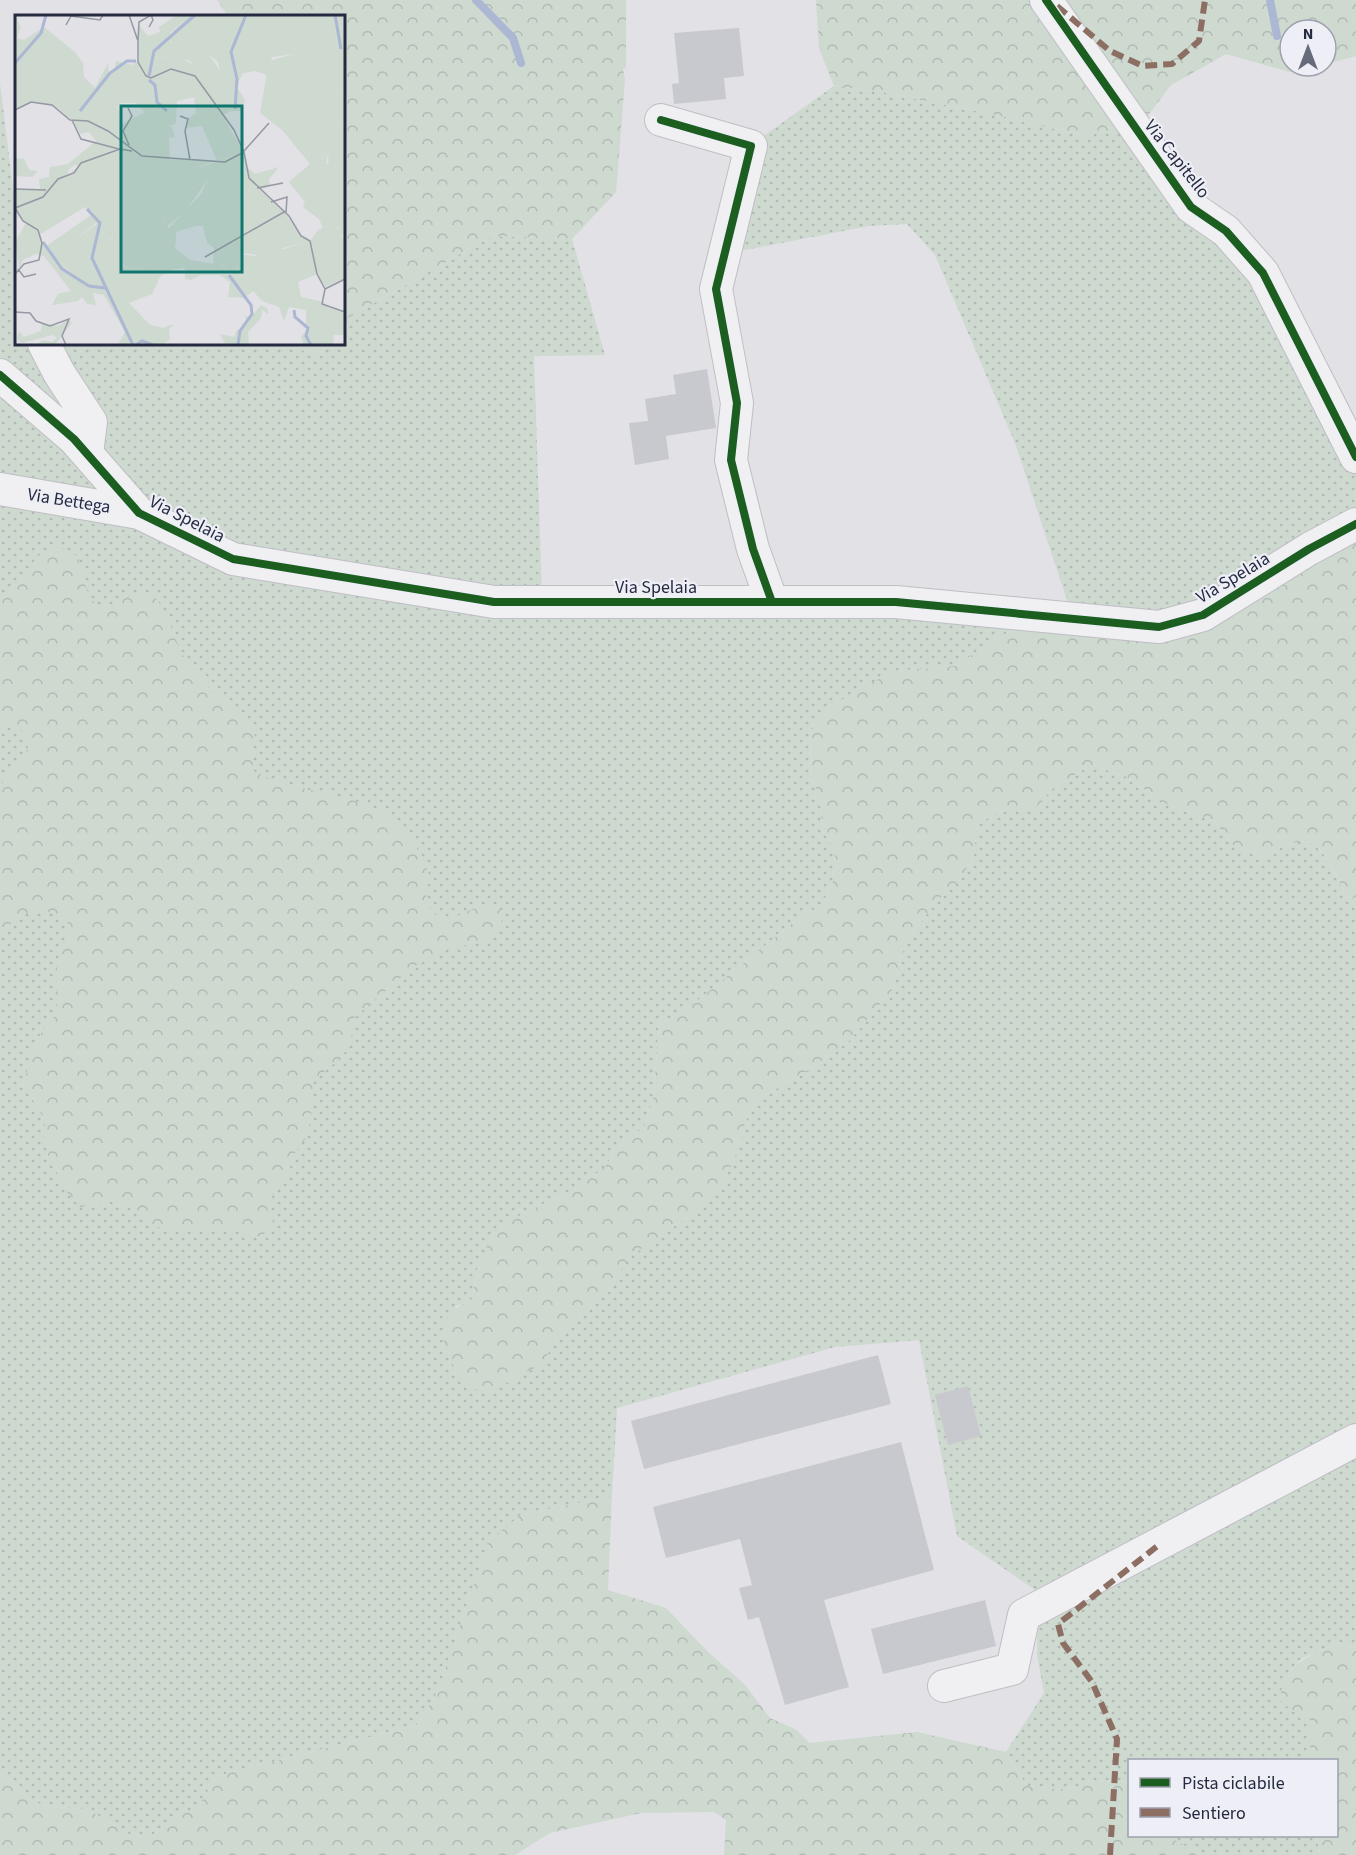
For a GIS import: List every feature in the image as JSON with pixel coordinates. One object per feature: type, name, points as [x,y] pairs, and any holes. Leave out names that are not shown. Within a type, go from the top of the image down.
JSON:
[{"type":"street","name":"Via Capitello","points":[[1046,0],[1191,207],[1226,231],[1263,273],[1356,458]]},
{"type":"street","points":[[661,120],[751,146],[716,289],[737,403],[731,460],[753,549],[772,602]]},
{"type":"street","points":[[45,345],[59,373],[91,422],[87,453]]},
{"type":"street","name":"Via Spelaia","points":[[0,375],[87,453],[139,513],[233,559],[495,602],[896,602],[1159,627],[1203,615],[1310,549],[1356,524]]},
{"type":"street","name":"Via Bettega","points":[[0,489],[139,513]]},
{"type":"street","points":[[944,1686],[1012,1669],[1024,1615],[1356,1440]]},
{"type":"green space","points":[[217,0],[626,0],[626,67],[623,69],[625,80],[616,192],[572,239],[492,236],[345,319],[345,15],[227,15]]},
{"type":"green space","points":[[816,0],[1356,0],[1356,56],[1338,61],[1338,18],[1278,18],[1278,69],[1226,54],[1171,85],[1141,125],[1084,136],[1010,118],[882,92],[834,86],[819,48]]},
{"type":"green space","points":[[0,83],[15,205],[15,345],[295,345],[318,361],[325,345],[345,345],[345,319],[492,236],[572,239],[605,355],[534,356],[542,596],[1038,613],[955,666],[893,671],[811,731],[810,771],[821,803],[822,830],[835,850],[833,881],[822,905],[799,918],[687,1009],[659,1024],[653,1100],[644,1127],[615,1150],[606,1166],[581,1186],[522,1214],[478,1266],[472,1299],[455,1307],[540,1365],[559,1338],[609,1291],[628,1258],[688,1217],[739,1147],[746,1120],[759,1099],[815,1066],[849,1041],[892,990],[906,942],[935,903],[958,883],[974,856],[977,823],[1006,810],[1036,807],[1052,789],[1091,765],[1127,777],[1166,804],[1214,821],[1234,846],[1262,857],[1297,842],[1306,842],[1322,852],[1347,898],[1356,897],[1356,1648],[1337,1643],[1301,1659],[1288,1673],[1293,1711],[1310,1717],[1310,1747],[1307,1759],[1128,1759],[1128,1784],[1122,1781],[1107,1780],[1065,1789],[1027,1786],[1006,1752],[1044,1693],[1037,1655],[1038,1592],[957,1536],[919,1340],[835,1347],[617,1408],[612,1496],[520,1515],[453,1650],[438,1691],[417,1725],[217,1776],[196,1810],[168,1818],[169,1822],[154,1834],[136,1838],[87,1809],[48,1807],[31,1800],[14,1788],[0,1772]]},
{"type":"green space","points":[[834,86],[882,92],[1010,118],[1084,136],[1141,125],[1259,270],[1356,474],[1356,527],[1182,619],[1074,621],[1015,443],[935,255],[907,224],[869,226],[724,254],[759,139]]},
{"type":"green space","points":[[295,345],[325,345],[318,361]]},
{"type":"green space","points":[[1356,527],[1356,897],[1347,898],[1329,861],[1322,852],[1307,842],[1284,846],[1262,857],[1234,846],[1214,821],[1166,804],[1127,777],[1091,765],[1052,789],[1036,808],[1006,810],[977,823],[974,856],[958,883],[935,903],[906,942],[892,990],[849,1041],[815,1066],[759,1099],[746,1120],[739,1147],[725,1180],[718,1190],[688,1217],[628,1258],[609,1291],[559,1338],[540,1365],[488,1393],[465,1386],[446,1349],[443,1327],[448,1317],[457,1308],[472,1299],[478,1266],[493,1232],[522,1214],[581,1186],[606,1166],[615,1150],[644,1127],[653,1100],[659,1024],[687,1009],[799,918],[822,905],[833,881],[835,850],[822,830],[821,803],[810,771],[811,731],[827,708],[893,671],[955,666],[1038,613],[1182,619]]},
{"type":"green space","points":[[60,547],[78,556],[87,589],[98,607],[117,603],[133,594],[154,596],[165,613],[188,663],[207,676],[208,688],[229,704],[255,733],[252,752],[254,771],[290,785],[370,806],[387,814],[405,830],[430,876],[426,895],[431,913],[448,920],[484,904],[502,911],[501,930],[486,941],[448,949],[413,967],[354,1018],[351,1039],[343,1056],[313,1081],[311,1118],[306,1138],[294,1154],[289,1171],[277,1186],[270,1203],[273,1222],[262,1237],[225,1229],[167,1230],[148,1224],[135,1211],[117,1201],[80,1207],[67,1192],[49,1158],[44,1140],[45,1120],[24,1086],[34,1047],[57,1014],[57,969],[68,926],[67,918],[38,911],[14,921],[0,937],[0,788],[28,748],[22,730],[0,726],[0,601],[42,552]]},
{"type":"green space","points":[[612,1496],[608,1590],[666,1608],[708,1652],[745,1685],[770,1718],[797,1730],[809,1743],[917,1732],[1006,1752],[1027,1786],[1065,1789],[1107,1780],[1122,1781],[1128,1784],[1128,1837],[1170,1837],[1201,1855],[724,1855],[726,1820],[714,1812],[641,1813],[550,1833],[515,1855],[0,1855],[0,1772],[14,1788],[31,1800],[48,1807],[87,1809],[136,1838],[154,1834],[169,1822],[167,1818],[196,1810],[217,1776],[417,1725],[438,1691],[488,1542],[520,1515]]},
{"type":"green space","points":[[1337,1643],[1356,1648],[1356,1855],[1321,1855],[1315,1837],[1338,1837],[1338,1759],[1307,1759],[1310,1747],[1310,1718],[1293,1711],[1280,1701],[1286,1678],[1298,1663]]},
{"type":"green space","points":[[1170,1837],[1315,1837],[1321,1855],[1201,1855]]},
{"type":"building","points":[[739,28],[744,76],[724,78],[726,99],[674,104],[672,84],[679,83],[674,33]]},
{"type":"building","points":[[707,369],[716,428],[666,436],[669,459],[635,465],[629,423],[648,421],[645,399],[676,394],[673,375]]},
{"type":"building","points":[[878,1355],[891,1404],[644,1469],[631,1421]]},
{"type":"building","points":[[968,1386],[981,1436],[948,1445],[935,1395]]},
{"type":"building","points":[[901,1442],[934,1570],[824,1600],[849,1687],[785,1705],[759,1617],[748,1620],[739,1588],[752,1585],[740,1539],[666,1558],[653,1507]]},
{"type":"building","points":[[985,1600],[996,1646],[883,1674],[871,1629]]},
{"type":"waterway","points":[[476,0],[513,38],[521,63]]},
{"type":"waterway","points":[[1270,0],[1277,36]]},
{"type":"marked path","points":[[1057,6],[1110,51],[1143,66],[1172,64],[1199,41],[1205,0]]},
{"type":"marked path","points":[[1110,1855],[1117,1739],[1092,1682],[1063,1643],[1058,1624],[1160,1544]]},
{"type":"cycle path","points":[[1046,0],[1191,207],[1226,231],[1263,273],[1356,457]]},
{"type":"cycle path","points":[[661,120],[751,146],[716,289],[737,403],[731,460],[753,549],[772,602]]},
{"type":"cycle path","points":[[0,375],[74,439],[139,513],[233,559],[494,602],[896,602],[1159,627],[1203,615],[1309,549],[1356,524]]}]
